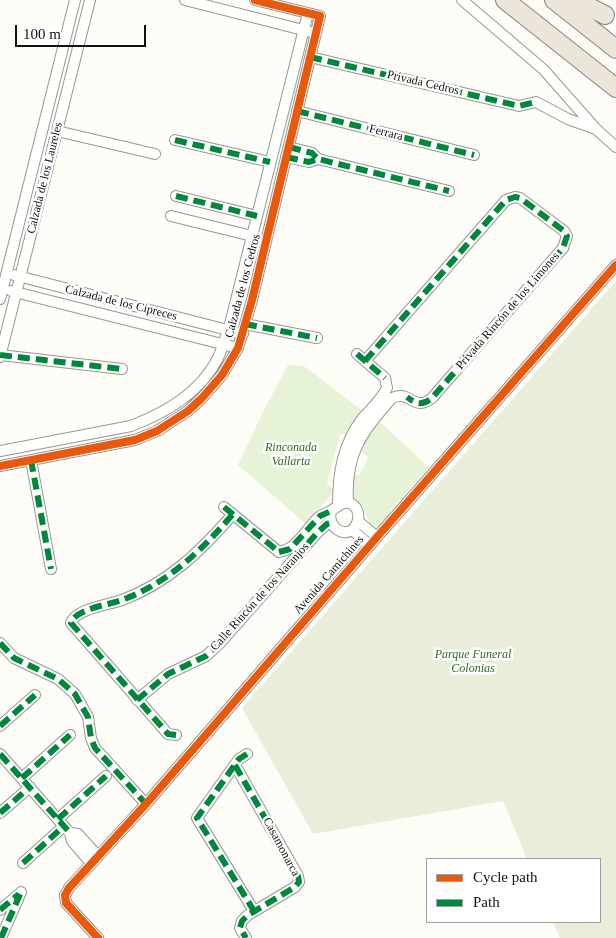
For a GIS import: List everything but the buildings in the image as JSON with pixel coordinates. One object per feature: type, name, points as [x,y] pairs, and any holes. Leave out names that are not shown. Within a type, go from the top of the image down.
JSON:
[{"type":"highway","points":[[505,0],[616,88]]},
{"type":"highway","points":[[554,0],[616,49]]},
{"type":"highway","points":[[576,0],[610,18]]},
{"type":"street","name":"Calzada de los Laureles","points":[[0,299],[3,273],[75,0]]},
{"type":"street","name":"Calzada de los Laureles","points":[[0,356],[90,0]]},
{"type":"street","points":[[186,0],[316,33]]},
{"type":"street","points":[[255,0],[308,13]]},
{"type":"street","points":[[462,0],[543,69],[596,129],[616,147]]},
{"type":"street","points":[[582,0],[610,18]]},
{"type":"street","name":"Calzada de los Cedros","points":[[0,451],[131,426],[166,411],[194,390],[213,367],[224,344],[228,330],[308,13],[320,16],[244,329],[238,348],[222,375],[202,398],[174,422],[157,431],[135,440],[0,466]]},
{"type":"street","name":"Privada Cedros","points":[[310,57],[519,106],[536,102],[568,119],[596,129]]},
{"type":"street","points":[[55,79],[70,82]]},
{"type":"street","name":"Ferrara","points":[[297,111],[474,155]]},
{"type":"street","points":[[57,130],[155,154]]},
{"type":"street","points":[[175,140],[270,162]]},
{"type":"street","points":[[288,152],[309,162],[318,159],[449,191]]},
{"type":"street","points":[[266,182],[280,185]]},
{"type":"street","points":[[176,196],[257,216]]},
{"type":"street","name":"Privada Rincón de los Limones","points":[[515,197],[520,198],[564,231],[567,236],[562,248],[432,398],[420,404],[413,402],[407,396],[396,396],[376,410],[387,388],[385,378],[361,357],[506,200],[515,197]]},
{"type":"street","points":[[171,216],[252,236]]},
{"type":"street","name":"Avenida Camichines","points":[[98,938],[66,903],[65,895],[69,888],[146,804],[616,265]]},
{"type":"street","name":"Calzada de los Cipreces","points":[[3,273],[228,330],[244,329],[317,338]]},
{"type":"street","name":"Calzada de los Cipreces","points":[[1,288],[238,348]]},
{"type":"street","points":[[0,356],[122,370]]},
{"type":"street","points":[[285,568],[279,552],[290,549],[305,540],[320,516],[339,506],[355,508],[359,516],[358,521],[352,530],[346,532],[339,531],[331,523],[330,516],[339,506],[347,490],[347,460],[376,410]]},
{"type":"street","points":[[12,449],[17,462]]},
{"type":"street","points":[[31,460],[51,569]]},
{"type":"street","name":"Calle Rincón de los Naranjos","points":[[224,507],[279,552]]},
{"type":"street","points":[[176,735],[168,734],[72,626],[72,618],[78,613],[106,606],[133,596],[168,577],[201,550],[233,514]]},
{"type":"street","points":[[358,521],[374,541]]},
{"type":"street","name":"Calle Rincón de los Naranjos","points":[[138,700],[168,674],[206,656],[220,643],[285,568],[305,540],[331,523]]},
{"type":"street","points":[[352,530],[374,541]]},
{"type":"street","points":[[0,643],[14,658],[58,679],[75,694],[88,717],[91,738],[95,748],[146,804]]},
{"type":"street","points":[[0,726],[35,695]]},
{"type":"street","points":[[22,778],[70,735]]},
{"type":"street","points":[[0,754],[64,826],[78,834],[94,859]]},
{"type":"street","points":[[248,754],[239,759],[197,818],[254,911]]},
{"type":"street","name":"Casamonarca","points":[[235,765],[298,876],[299,882],[295,887],[254,911],[242,921],[240,928],[246,938]]},
{"type":"street","points":[[23,863],[64,826],[106,776]]},
{"type":"street","points":[[0,813],[30,787]]},
{"type":"street","points":[[0,910],[21,892],[1,938]]},
{"type":"green space","name":"Parque Funeral Colonias","points":[[616,281],[616,938],[560,938],[553,923],[601,923],[601,858],[527,858],[503,801],[313,834],[242,708]]},
{"type":"green space","name":"Rinconada Vallarta","points":[[288,365],[304,366],[363,411],[348,434],[340,434],[327,483],[333,489],[332,494],[306,524],[238,465]]},
{"type":"green space","name":"Rinconada Vallarta","points":[[380,422],[429,467],[391,510],[387,520],[380,526],[370,524],[363,508],[353,499],[352,475],[360,475],[368,457],[359,449]]},
{"type":"marked path","points":[[310,57],[519,106],[536,102]]},
{"type":"marked path","points":[[297,111],[474,155]]},
{"type":"marked path","points":[[175,140],[270,162]]},
{"type":"marked path","points":[[289,147],[312,153],[318,159]]},
{"type":"marked path","points":[[286,157],[309,162],[318,159],[449,191]]},
{"type":"marked path","points":[[176,196],[257,216]]},
{"type":"marked path","points":[[365,361],[506,200],[515,197],[520,198],[564,231],[567,236],[563,248],[432,398],[419,403],[407,397]]},
{"type":"marked path","points":[[245,324],[317,338]]},
{"type":"marked path","points":[[357,354],[385,378]]},
{"type":"marked path","points":[[0,355],[122,369]]},
{"type":"marked path","points":[[31,460],[51,569]]},
{"type":"marked path","points":[[224,507],[279,552]]},
{"type":"marked path","points":[[279,552],[290,549],[320,516],[331,511]]},
{"type":"marked path","points":[[176,735],[168,734],[71,623],[74,618],[85,611],[139,593],[169,575],[209,541],[233,514]]},
{"type":"marked path","points":[[137,700],[168,674],[206,656],[220,643],[318,532],[331,523]]},
{"type":"marked path","points":[[0,643],[14,658],[58,679],[75,694],[88,717],[91,738],[95,748],[146,804]]},
{"type":"marked path","points":[[0,726],[35,695]]},
{"type":"marked path","points":[[22,778],[70,735]]},
{"type":"marked path","points":[[0,754],[70,833]]},
{"type":"marked path","points":[[247,754],[239,759],[197,818],[254,911]]},
{"type":"marked path","points":[[235,765],[298,876],[299,882],[295,887],[248,915],[242,921],[240,928],[246,938]]},
{"type":"marked path","points":[[58,819],[106,776]]},
{"type":"marked path","points":[[0,813],[30,787]]},
{"type":"marked path","points":[[23,863],[64,826]]},
{"type":"marked path","points":[[1,938],[21,892]]},
{"type":"marked path","points":[[0,910],[19,894]]},
{"type":"cycle path","points":[[0,466],[135,440],[157,431],[188,411],[202,398],[222,375],[238,348],[252,300],[320,16],[255,0]]},
{"type":"cycle path","points":[[98,938],[66,903],[65,895],[69,888],[146,804],[616,265]]}]
